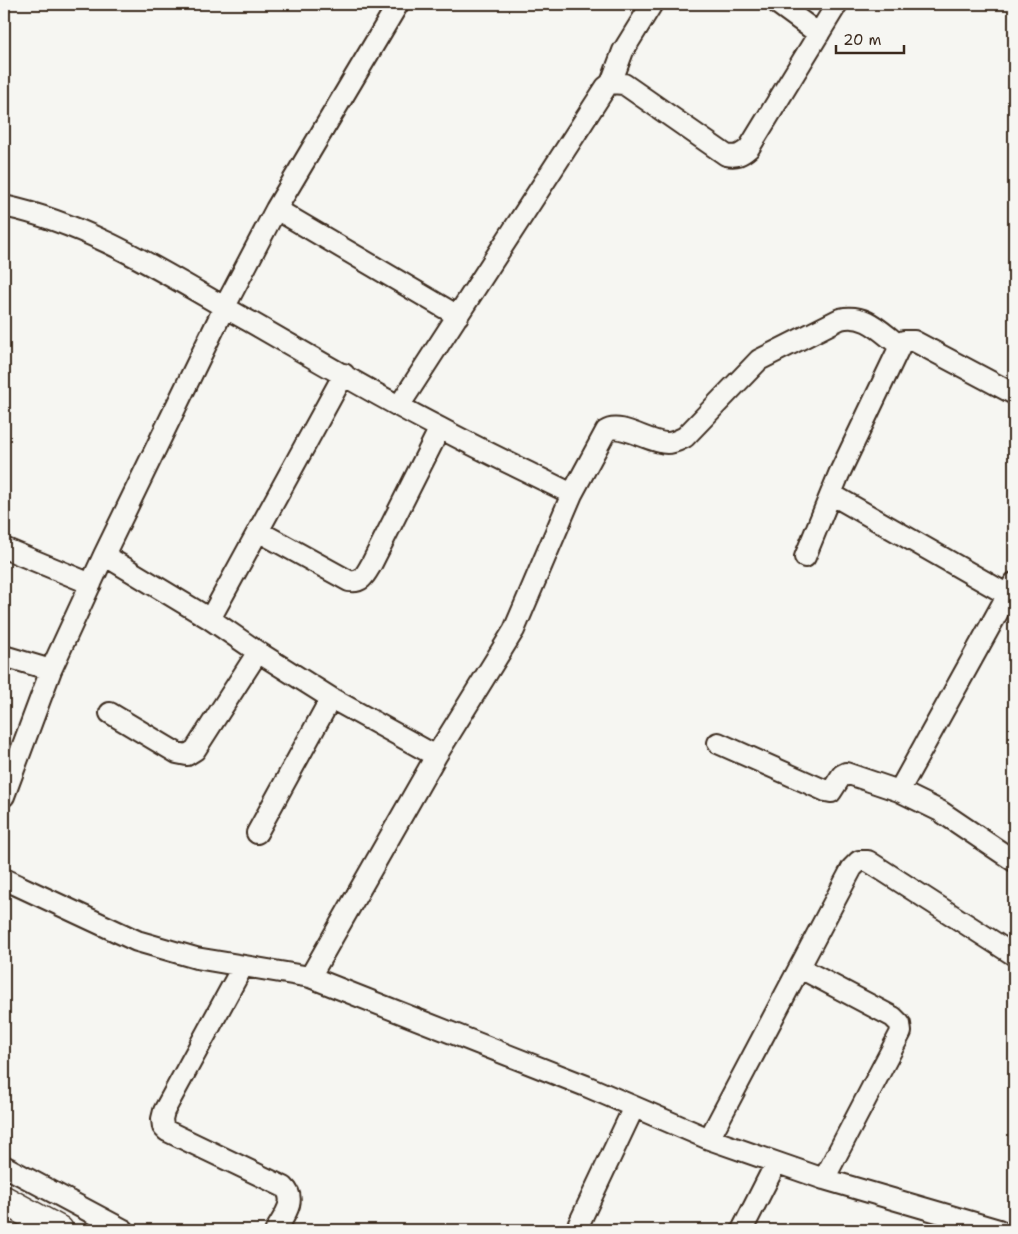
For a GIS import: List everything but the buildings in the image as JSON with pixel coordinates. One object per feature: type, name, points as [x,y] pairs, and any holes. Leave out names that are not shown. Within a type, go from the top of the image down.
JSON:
[{"type":"street","points":[[4,796],[51,670],[104,555],[224,308],[276,210],[398,4]]},
{"type":"street","points":[[399,406],[606,87],[611,83],[623,51],[652,4]]},
{"type":"street","points":[[778,4],[819,34]]},
{"type":"street","points":[[611,83],[624,84],[726,155],[735,157],[741,155],[750,148],[837,4]]},
{"type":"street","points":[[4,206],[58,221],[96,236],[141,258],[224,308],[399,406],[572,494]]},
{"type":"street","points":[[276,210],[458,316]]},
{"type":"street","points":[[310,977],[436,756],[514,630],[572,494],[606,431],[610,427],[618,428],[659,442],[676,442],[685,437],[759,360],[840,319],[851,317],[868,322],[900,346]]},
{"type":"street","points":[[805,557],[831,494],[904,341],[914,341],[1014,394]]},
{"type":"street","points":[[210,619],[344,374]]},
{"type":"street","points":[[258,531],[349,581],[356,582],[363,578],[371,565],[440,428]]},
{"type":"street","points":[[831,494],[1011,589],[899,791]]},
{"type":"street","points":[[4,548],[91,584]]},
{"type":"street","points":[[104,555],[210,619],[331,698],[436,756]]},
{"type":"street","points":[[110,713],[177,753],[187,755],[195,750],[258,652]]},
{"type":"street","points":[[4,656],[51,670]]},
{"type":"street","points":[[257,832],[331,698]]},
{"type":"street","points":[[718,743],[826,791],[831,792],[842,774],[846,772],[899,791],[940,811],[1014,861]]},
{"type":"street","points":[[709,1139],[852,868],[859,861],[868,861],[1014,955]]},
{"type":"street","points":[[4,879],[137,941],[196,958],[310,977],[586,1086],[709,1139],[824,1179],[999,1230]]},
{"type":"street","points":[[243,966],[164,1111],[162,1119],[163,1128],[284,1187],[289,1192],[290,1200],[276,1230]]},
{"type":"street","points":[[800,968],[893,1017],[900,1024],[901,1032],[824,1179]]},
{"type":"street","points":[[576,1230],[634,1107]]},
{"type":"street","points":[[742,1230],[776,1163]]},
{"type":"street","points":[[4,1166],[124,1230]]},
{"type":"street","points":[[4,1200],[59,1230]]}]
